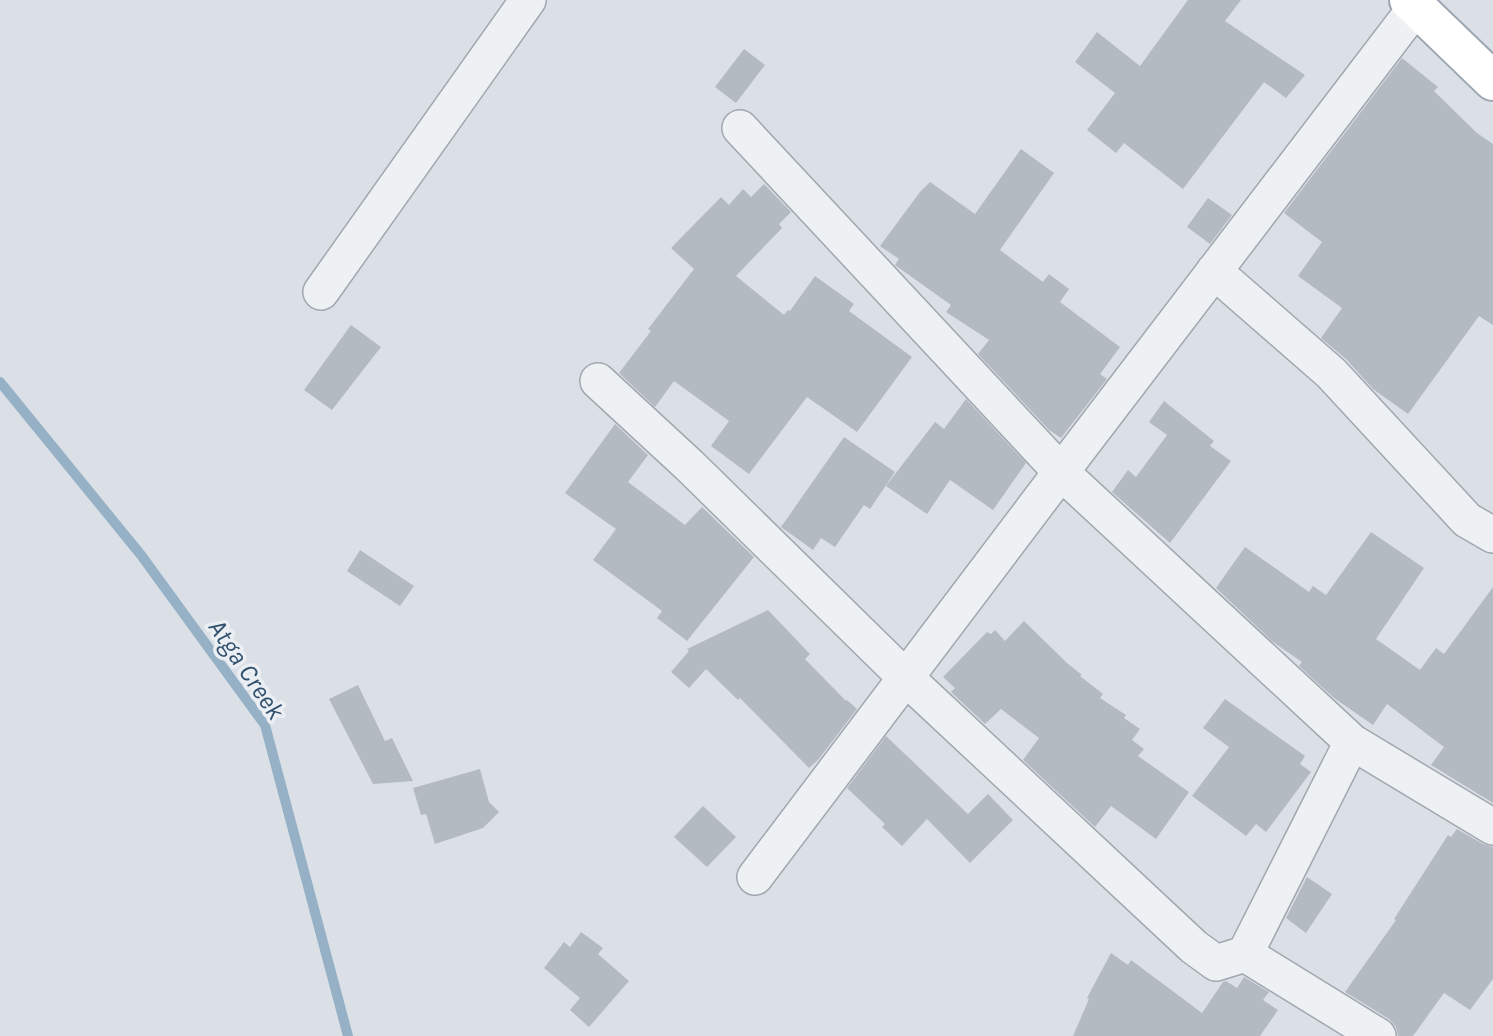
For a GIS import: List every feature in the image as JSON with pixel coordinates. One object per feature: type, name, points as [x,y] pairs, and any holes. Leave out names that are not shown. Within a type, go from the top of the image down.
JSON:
[{"type":"main road","points":[[1413,4],[1493,81]]},
{"type":"street","points":[[321,292],[528,0]]},
{"type":"street","points":[[755,877],[1413,4]]},
{"type":"street","points":[[740,128],[1061,472],[1352,742],[1493,827]]},
{"type":"street","points":[[1214,271],[1331,373],[1467,520],[1493,535]]},
{"type":"street","points":[[598,381],[690,466],[905,677],[1194,947],[1216,963],[1245,954],[1352,742]]},
{"type":"street","points":[[1245,954],[1378,1036]]},
{"type":"building","points":[[1188,0],[1241,0],[1225,21],[1305,75],[1286,98],[1264,82],[1183,189],[1124,143],[1116,153],[1087,130],[1115,93],[1075,62],[1097,32],[1140,66]]},
{"type":"building","points":[[744,49],[765,65],[736,103],[715,87]]},
{"type":"building","points":[[1402,58],[1438,87],[1434,91],[1477,133],[1493,144],[1493,325],[1479,316],[1408,414],[1373,389],[1346,359],[1321,338],[1342,308],[1298,276],[1322,242],[1284,213]]},
{"type":"building","points":[[1021,149],[1054,173],[1000,250],[1043,282],[1049,274],[1069,289],[1060,302],[1120,347],[1100,374],[1107,379],[1061,438],[1049,430],[978,354],[989,340],[946,312],[951,305],[895,265],[899,259],[880,246],[930,182],[975,214]]},
{"type":"building","points":[[764,184],[791,212],[779,224],[782,228],[736,276],[784,315],[790,311],[815,276],[854,304],[849,311],[912,357],[857,432],[807,397],[749,474],[711,446],[729,421],[674,381],[655,407],[619,373],[651,331],[648,329],[694,269],[671,248],[721,197],[729,205],[743,189],[751,197]]},
{"type":"building","points":[[1208,198],[1232,215],[1210,244],[1187,227]]},
{"type":"building","points":[[351,325],[381,347],[332,410],[304,390]]},
{"type":"building","points":[[966,399],[1026,463],[993,510],[950,480],[927,514],[886,486],[935,422],[944,429]]},
{"type":"building","points":[[1164,401],[1214,441],[1210,446],[1231,461],[1170,543],[1112,492],[1128,470],[1136,477],[1167,435],[1149,422]]},
{"type":"building","points":[[615,424],[648,455],[628,482],[685,525],[702,507],[754,557],[687,641],[657,618],[662,611],[593,560],[616,529],[565,493]]},
{"type":"building","points":[[844,437],[895,472],[870,509],[864,505],[835,547],[821,538],[813,550],[781,527]]},
{"type":"building","points":[[1371,532],[1424,568],[1376,639],[1420,670],[1436,648],[1444,654],[1493,587],[1493,803],[1431,765],[1444,747],[1387,704],[1373,725],[1334,698],[1299,666],[1302,662],[1273,642],[1216,588],[1245,547],[1309,592],[1313,586],[1326,595]]},
{"type":"building","points":[[360,550],[414,586],[400,606],[347,571]]},
{"type":"building","points":[[768,610],[810,654],[805,659],[857,709],[809,768],[740,698],[738,700],[706,669],[689,688],[671,672],[689,651],[687,649]]},
{"type":"building","points":[[1024,621],[1082,675],[1080,676],[1103,694],[1100,698],[1126,715],[1124,718],[1140,729],[1132,740],[1144,749],[1138,756],[1189,792],[1156,839],[1111,806],[1095,827],[1023,760],[1039,738],[1001,709],[985,724],[951,692],[955,688],[943,677],[987,632],[991,634],[995,630],[1005,641]]},
{"type":"building","points":[[358,685],[385,741],[392,738],[413,781],[373,784],[329,699]]},
{"type":"building","points":[[1225,699],[1305,756],[1300,764],[1311,772],[1266,832],[1256,824],[1246,836],[1192,796],[1229,747],[1203,728]]},
{"type":"building","points":[[886,736],[968,814],[988,794],[1013,820],[970,863],[927,819],[902,846],[882,827],[885,824],[847,788]]},
{"type":"building","points":[[480,769],[489,802],[499,812],[483,828],[435,844],[426,814],[421,815],[413,788]]},
{"type":"building","points":[[703,806],[736,837],[707,867],[674,837]]},
{"type":"building","points":[[1457,829],[1493,847],[1493,979],[1470,1010],[1444,993],[1413,1036],[1398,1036],[1396,1027],[1389,1019],[1345,992],[1396,920],[1394,919],[1448,835],[1451,837]]},
{"type":"building","points":[[1307,877],[1332,894],[1306,933],[1286,918]]},
{"type":"building","points":[[581,932],[603,948],[598,954],[629,981],[589,1027],[570,1010],[580,998],[544,968],[564,942],[570,947]]},
{"type":"building","points":[[1111,953],[1128,965],[1131,960],[1202,1013],[1223,982],[1226,981],[1237,988],[1244,977],[1269,992],[1263,1000],[1278,1010],[1260,1036],[1073,1036],[1089,999],[1087,998]]},
{"type":"waterway","name":"Atga Creek","points":[[0,382],[141,555],[265,725],[348,1036]]}]
